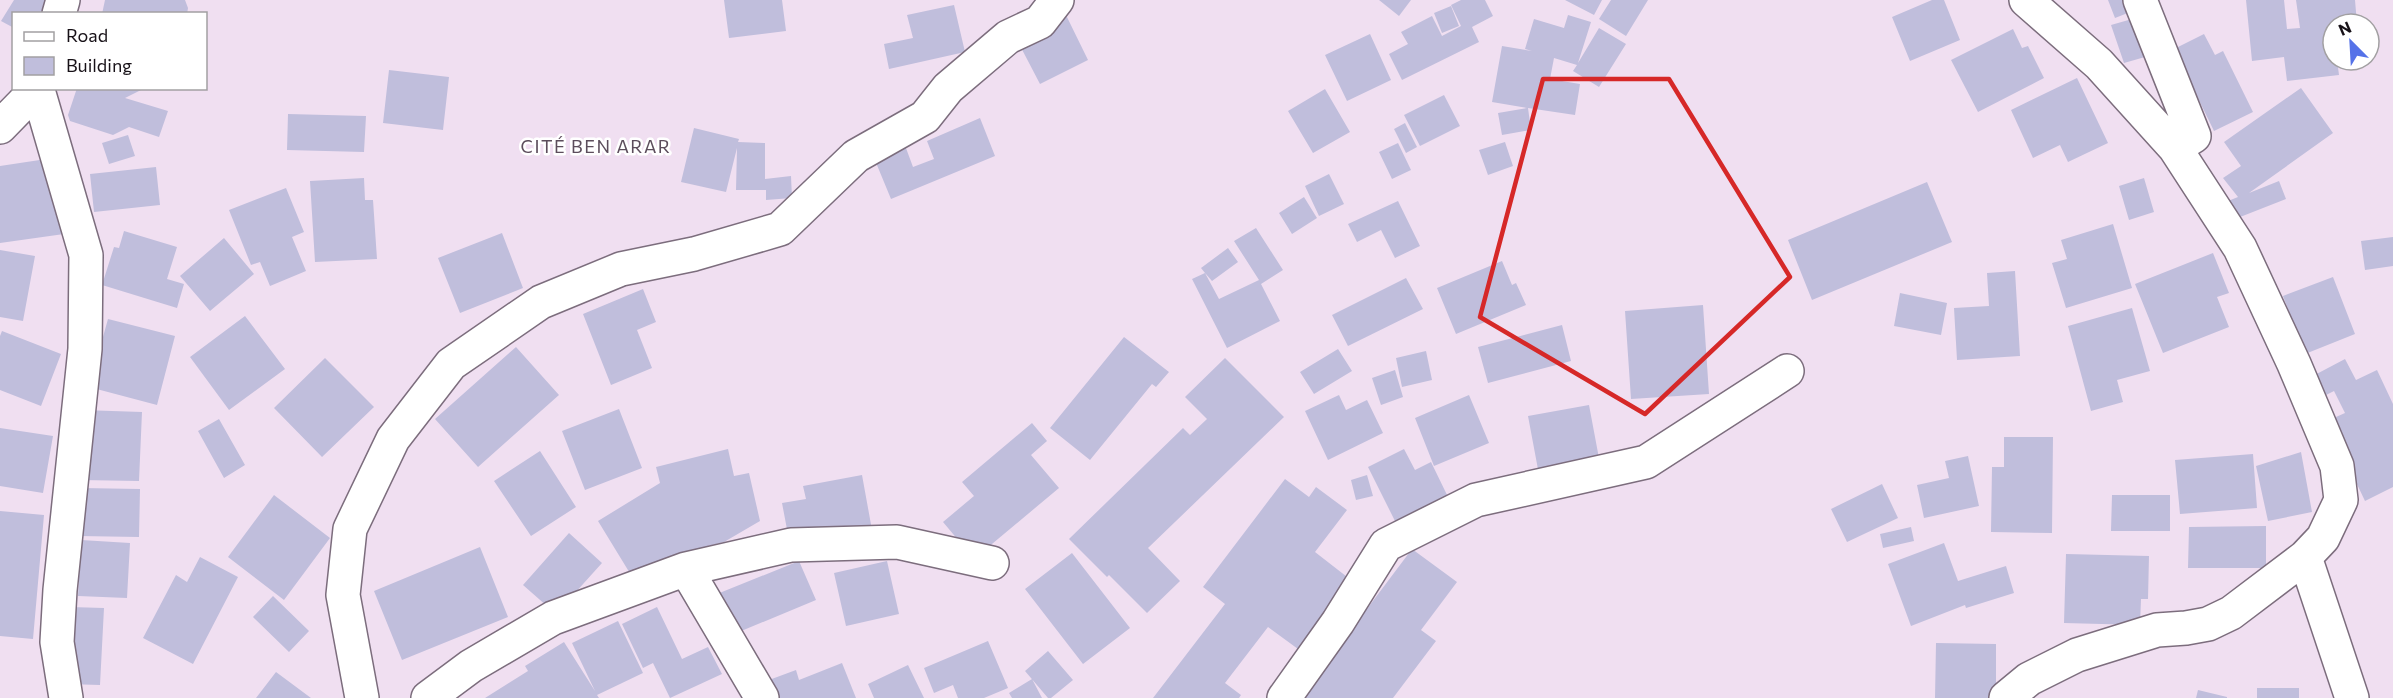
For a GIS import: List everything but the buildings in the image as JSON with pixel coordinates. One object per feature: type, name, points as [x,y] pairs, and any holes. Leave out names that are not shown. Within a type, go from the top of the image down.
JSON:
[{"type":"street","points":[[362,698],[343,595],[350,529],[393,439],[451,364],[541,302],[611,273],[694,254],[780,229],[856,156],[925,117],[948,88],[1008,37],[1040,22],[1056,0]]},
{"type":"street","points":[[2006,698],[2030,678],[2077,655],[2157,630],[2208,624],[2230,613],[2305,557],[2323,538],[2342,500],[2337,466],[2294,364],[2240,248],[2175,148],[2099,64],[2026,0]]},
{"type":"street","points":[[2140,0],[2194,136],[2175,148]]},
{"type":"street","points":[[0,127],[37,90]]},
{"type":"street","points":[[38,90],[86,255],[85,349],[60,590],[57,642],[66,698]]},
{"type":"street","points":[[1284,698],[1338,622],[1386,545],[1476,500],[1646,462],[1787,370]]},
{"type":"street","points":[[428,698],[471,666],[553,618],[686,569],[791,545],[897,542],[992,562]]},
{"type":"street","points":[[2305,557],[2352,698]]},
{"type":"street","points":[[686,569],[762,698]]},
{"type":"highlighted area","points":[[1543,79],[1669,79],[1790,277],[1645,414],[1480,317]]},
{"type":"district","name":"CITÉ BEN ARAR","points":[[596,147]]}]
